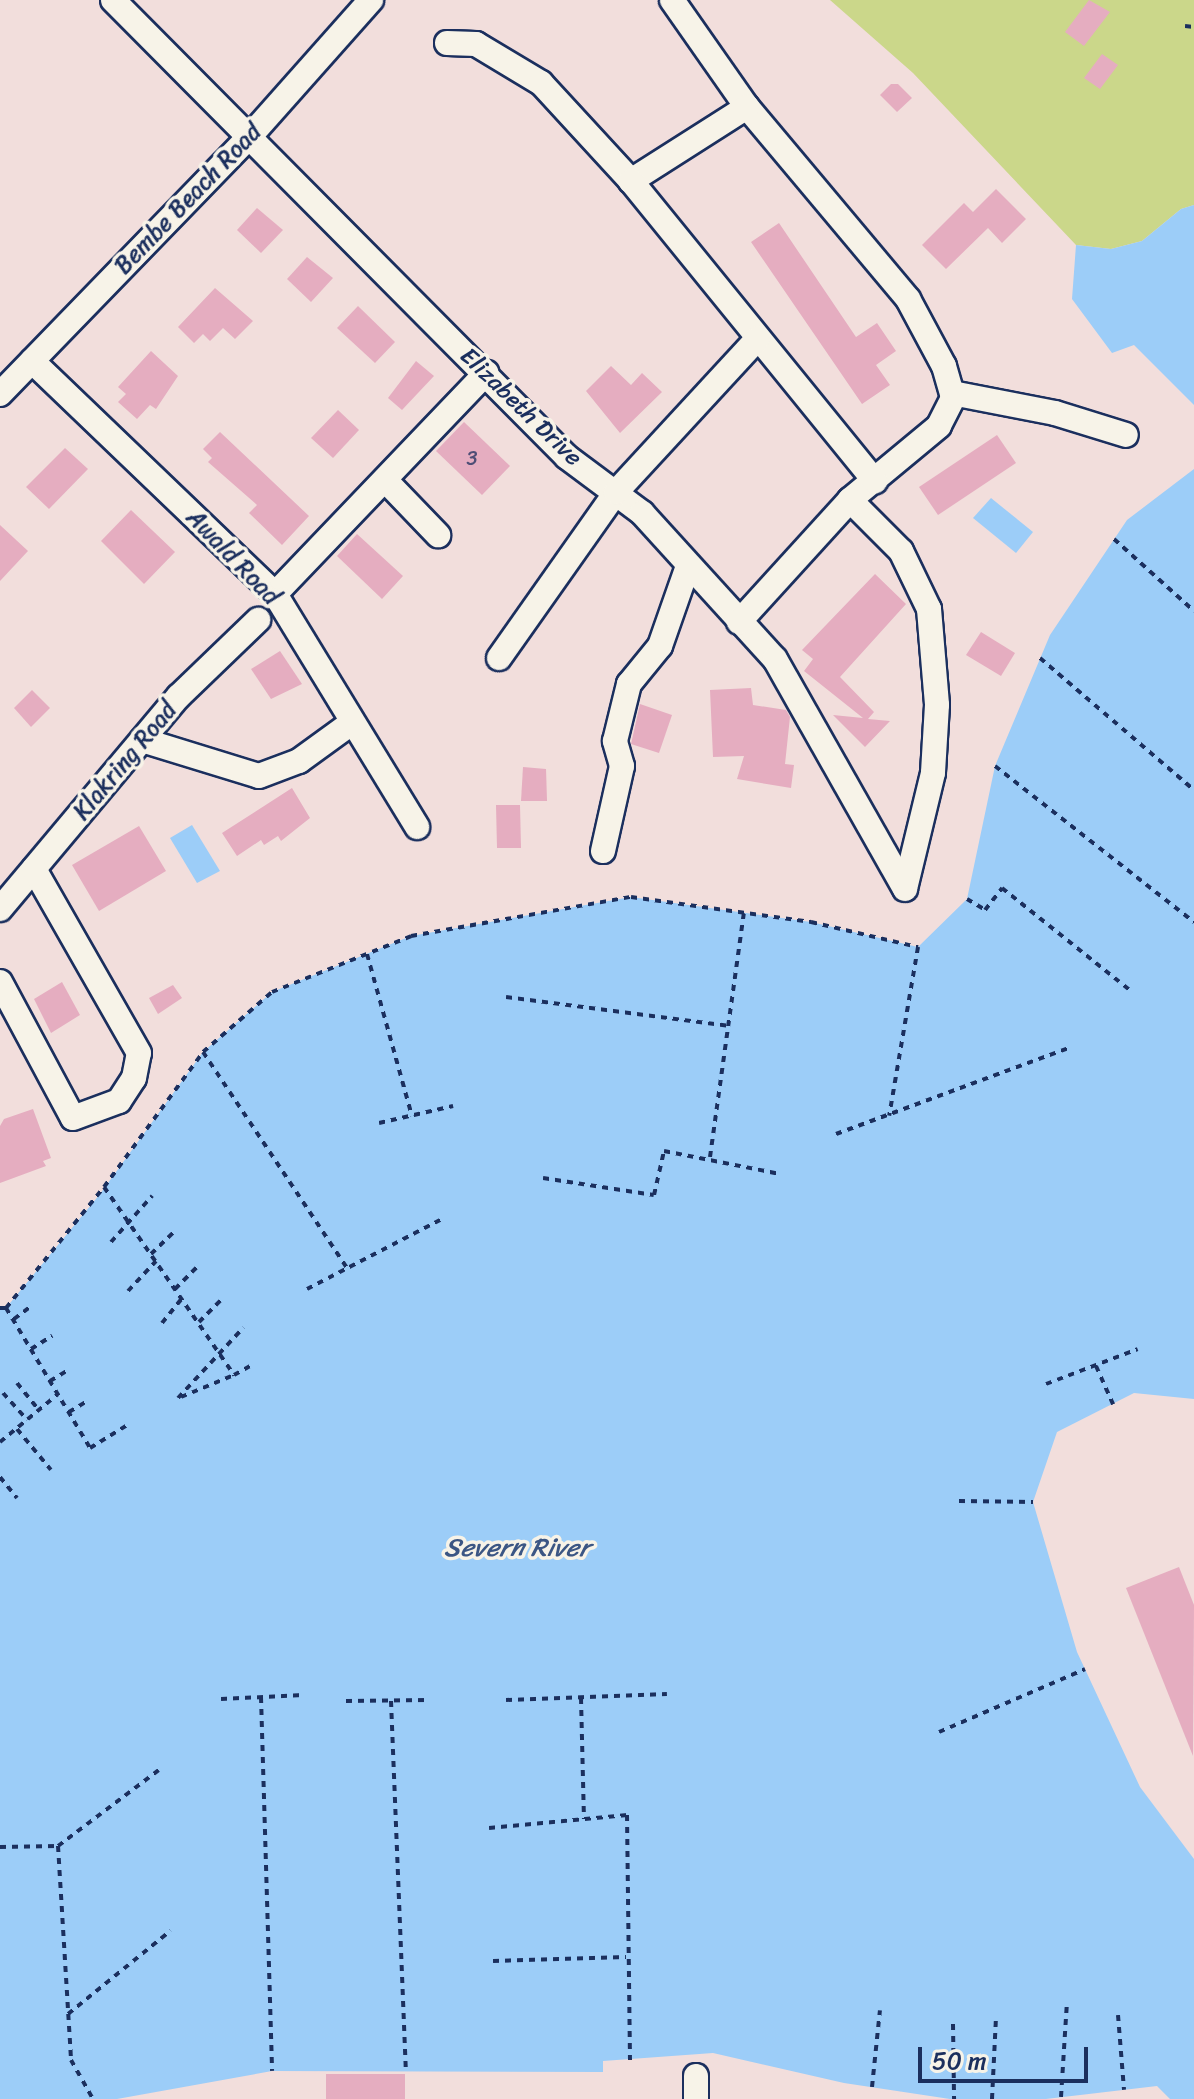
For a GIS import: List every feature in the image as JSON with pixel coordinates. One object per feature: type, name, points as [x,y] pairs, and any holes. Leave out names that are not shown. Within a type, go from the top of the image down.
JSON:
[{"type":"street","name":"Elizabeth Drive","points":[[113,0],[251,135],[567,457],[642,513],[789,680],[905,889],[933,773],[937,705],[929,609],[901,551],[850,500]]},
{"type":"street","name":"Bembe Beach Road","points":[[0,394],[251,135],[371,0]]},
{"type":"street","points":[[672,0],[747,107],[908,299],[944,366],[952,393],[950,413],[939,426],[850,500],[739,622]]},
{"type":"street","points":[[447,43],[476,44],[541,83],[631,181],[875,481]]},
{"type":"street","points":[[631,181],[747,107]]},
{"type":"street","points":[[499,658],[616,492],[758,338]]},
{"type":"street","name":"Awald Road","points":[[32,361],[275,594],[350,724],[417,827]]},
{"type":"street","points":[[275,594],[387,482],[486,373]]},
{"type":"street","points":[[952,393],[1055,413],[1126,435]]},
{"type":"street","points":[[387,482],[438,535]]},
{"type":"street","points":[[603,851],[622,766],[615,741],[629,684],[660,646],[688,566]]},
{"type":"street","name":"Klakring Road","points":[[0,909],[179,696],[258,620]]},
{"type":"street","points":[[142,740],[259,776],[299,761],[350,724]]},
{"type":"street","points":[[0,982],[73,1118],[119,1101],[134,1078],[139,1053],[34,869]]},
{"type":"path","points":[[1185,26],[1194,27]]},
{"type":"path","points":[[1114,539],[1194,611]]},
{"type":"path","points":[[1040,658],[1194,790]]},
{"type":"path","points":[[995,766],[1194,922]]},
{"type":"path","points":[[967,899],[985,910],[1002,888],[1131,991]]},
{"type":"path","points":[[129,1424],[90,1448],[3,1308],[104,1187],[203,1052],[272,992],[411,936],[631,897],[744,913],[918,947],[889,1116]]},
{"type":"path","points":[[710,1157],[744,913]]},
{"type":"path","points":[[367,954],[412,1116]]},
{"type":"path","points":[[506,997],[728,1026]]},
{"type":"path","points":[[836,1134],[1068,1048]]},
{"type":"path","points":[[203,1052],[347,1268]]},
{"type":"path","points":[[379,1123],[453,1106]]},
{"type":"path","points":[[543,1178],[654,1195],[664,1151],[780,1174]]},
{"type":"path","points":[[104,1187],[234,1375]]},
{"type":"path","points":[[111,1242],[152,1196]]},
{"type":"path","points":[[307,1289],[442,1219]]},
{"type":"path","points":[[151,1254],[175,1231]]},
{"type":"path","points":[[128,1291],[156,1261]]},
{"type":"path","points":[[175,1289],[200,1264]]},
{"type":"path","points":[[162,1323],[182,1298]]},
{"type":"path","points":[[199,1322],[222,1299]]},
{"type":"path","points":[[13,1320],[31,1306]]},
{"type":"path","points":[[243,1328],[218,1349],[178,1398],[254,1364]]},
{"type":"path","points":[[31,1349],[52,1336]]},
{"type":"path","points":[[1046,1384],[1138,1349]]},
{"type":"path","points":[[1096,1366],[1113,1404]]},
{"type":"path","points":[[50,1381],[70,1369]]},
{"type":"path","points":[[17,1383],[39,1410]]},
{"type":"path","points":[[3,1393],[27,1420]]},
{"type":"path","points":[[0,1442],[58,1394]]},
{"type":"path","points":[[69,1412],[89,1400]]},
{"type":"path","points":[[17,1428],[51,1470]]},
{"type":"path","points":[[0,1477],[17,1498]]},
{"type":"path","points":[[959,1501],[1033,1502]]},
{"type":"path","points":[[939,1732],[1085,1669]]},
{"type":"path","points":[[506,1700],[667,1694]]},
{"type":"path","points":[[221,1699],[303,1695]]},
{"type":"path","points":[[261,1697],[272,2071]]},
{"type":"path","points":[[581,1698],[584,1819]]},
{"type":"path","points":[[346,1701],[428,1700]]},
{"type":"path","points":[[391,1701],[406,2072]]},
{"type":"path","points":[[0,1847],[58,1846],[159,1770]]},
{"type":"path","points":[[489,1828],[627,1815],[626,1957],[630,2060]]},
{"type":"path","points":[[58,1846],[71,2060],[93,2099]]},
{"type":"path","points":[[68,2014],[170,1931]]},
{"type":"path","points":[[493,1961],[626,1957]]},
{"type":"path","points":[[1061,2097],[1067,2002]]},
{"type":"path","points":[[872,2087],[880,2010]]},
{"type":"path","points":[[1118,2015],[1124,2090]]},
{"type":"path","points":[[992,2099],[996,2017]]},
{"type":"path","points":[[953,2024],[954,2099]]},
{"type":"green space","points":[[830,0],[1194,0],[1194,205],[1181,209],[1142,241],[1111,249],[1076,245],[913,73]]},
{"type":"water","points":[[1194,205],[1194,405],[1134,345],[1112,353],[1072,299],[1076,245],[1111,249],[1142,241],[1181,209]]},
{"type":"water","name":"Severn River","points":[[1194,469],[1194,1399],[1134,1393],[1057,1432],[1033,1502],[1077,1652],[1140,1787],[1194,1859],[1194,2099],[1170,2099],[1157,2086],[1046,2099],[950,2099],[844,2083],[713,2053],[603,2061],[603,2072],[272,2071],[117,2099],[0,2099],[0,1308],[6,1308],[100,1194],[203,1052],[272,992],[411,936],[631,897],[811,922],[918,947],[967,899],[995,766],[1050,635],[1127,520]]},
{"type":"water","points":[[991,498],[1033,532],[1016,553],[973,518]]},
{"type":"water","points":[[192,825],[220,871],[197,883],[170,838]]},
{"type":"building","points":[[1089,0],[1110,12],[1084,46],[1065,32]]},
{"type":"building","points":[[1102,54],[1118,65],[1100,89],[1084,78]]},
{"type":"building","points":[[891,84],[898,84],[912,98],[897,112],[880,95]]},
{"type":"building","points":[[996,189],[1026,219],[1002,243],[988,228],[946,269],[922,245],[964,203],[973,212]]},
{"type":"building","points":[[257,208],[283,230],[261,253],[237,230]]},
{"type":"building","points":[[779,223],[856,337],[877,323],[896,351],[876,365],[890,385],[862,404],[751,242]]},
{"type":"building","points":[[307,257],[333,278],[311,302],[287,279]]},
{"type":"building","points":[[215,288],[253,321],[235,339],[223,328],[210,341],[203,334],[194,343],[178,327]]},
{"type":"building","points":[[358,306],[395,342],[375,363],[337,328]]},
{"type":"building","points":[[151,351],[178,376],[156,409],[150,405],[137,419],[118,402],[126,394],[118,387]]},
{"type":"building","points":[[416,361],[434,376],[402,410],[388,398]]},
{"type":"building","points":[[611,366],[631,385],[642,373],[662,392],[620,433],[586,391]]},
{"type":"building","points":[[338,410],[359,430],[333,458],[311,438]]},
{"type":"building","points":[[464,422],[510,466],[482,495],[436,451]]},
{"type":"building","points":[[220,432],[309,516],[282,545],[249,513],[257,505],[208,462],[212,458],[203,449]]},
{"type":"building","points":[[997,435],[1016,463],[938,515],[919,487]]},
{"type":"building","points":[[65,448],[88,469],[49,509],[26,487]]},
{"type":"building","points":[[131,510],[175,552],[144,584],[101,541]]},
{"type":"building","points":[[0,525],[28,551],[0,581]]},
{"type":"building","points":[[357,534],[403,576],[382,599],[337,556]]},
{"type":"building","points":[[875,574],[906,604],[840,677],[874,712],[868,719],[890,721],[865,747],[833,715],[863,718],[804,671],[813,659],[802,650]]},
{"type":"building","points":[[981,632],[1015,653],[1001,676],[966,655]]},
{"type":"building","points":[[280,651],[302,684],[271,699],[251,669]]},
{"type":"building","points":[[751,688],[753,705],[786,710],[790,717],[785,764],[794,765],[791,788],[737,779],[744,756],[713,757],[710,690]]},
{"type":"building","points":[[32,690],[50,708],[31,727],[14,708]]},
{"type":"building","points":[[640,704],[672,715],[659,753],[631,744]]},
{"type":"building","points":[[523,767],[546,769],[547,801],[521,801]]},
{"type":"building","points":[[292,788],[310,818],[281,841],[278,836],[264,845],[261,840],[237,856],[222,833]]},
{"type":"building","points":[[496,805],[520,805],[521,848],[497,848]]},
{"type":"building","points":[[139,826],[166,871],[99,911],[72,865]]},
{"type":"building","points":[[62,982],[80,1015],[51,1033],[34,999]]},
{"type":"building","points":[[173,985],[182,998],[158,1014],[149,998]]},
{"type":"building","points":[[33,1109],[51,1158],[43,1161],[46,1166],[0,1183],[0,1126],[4,1119]]},
{"type":"building","points":[[1179,1567],[1194,1605],[1193,1756],[1126,1588]]},
{"type":"building","points":[[326,2074],[405,2074],[405,2099],[326,2099]]}]
